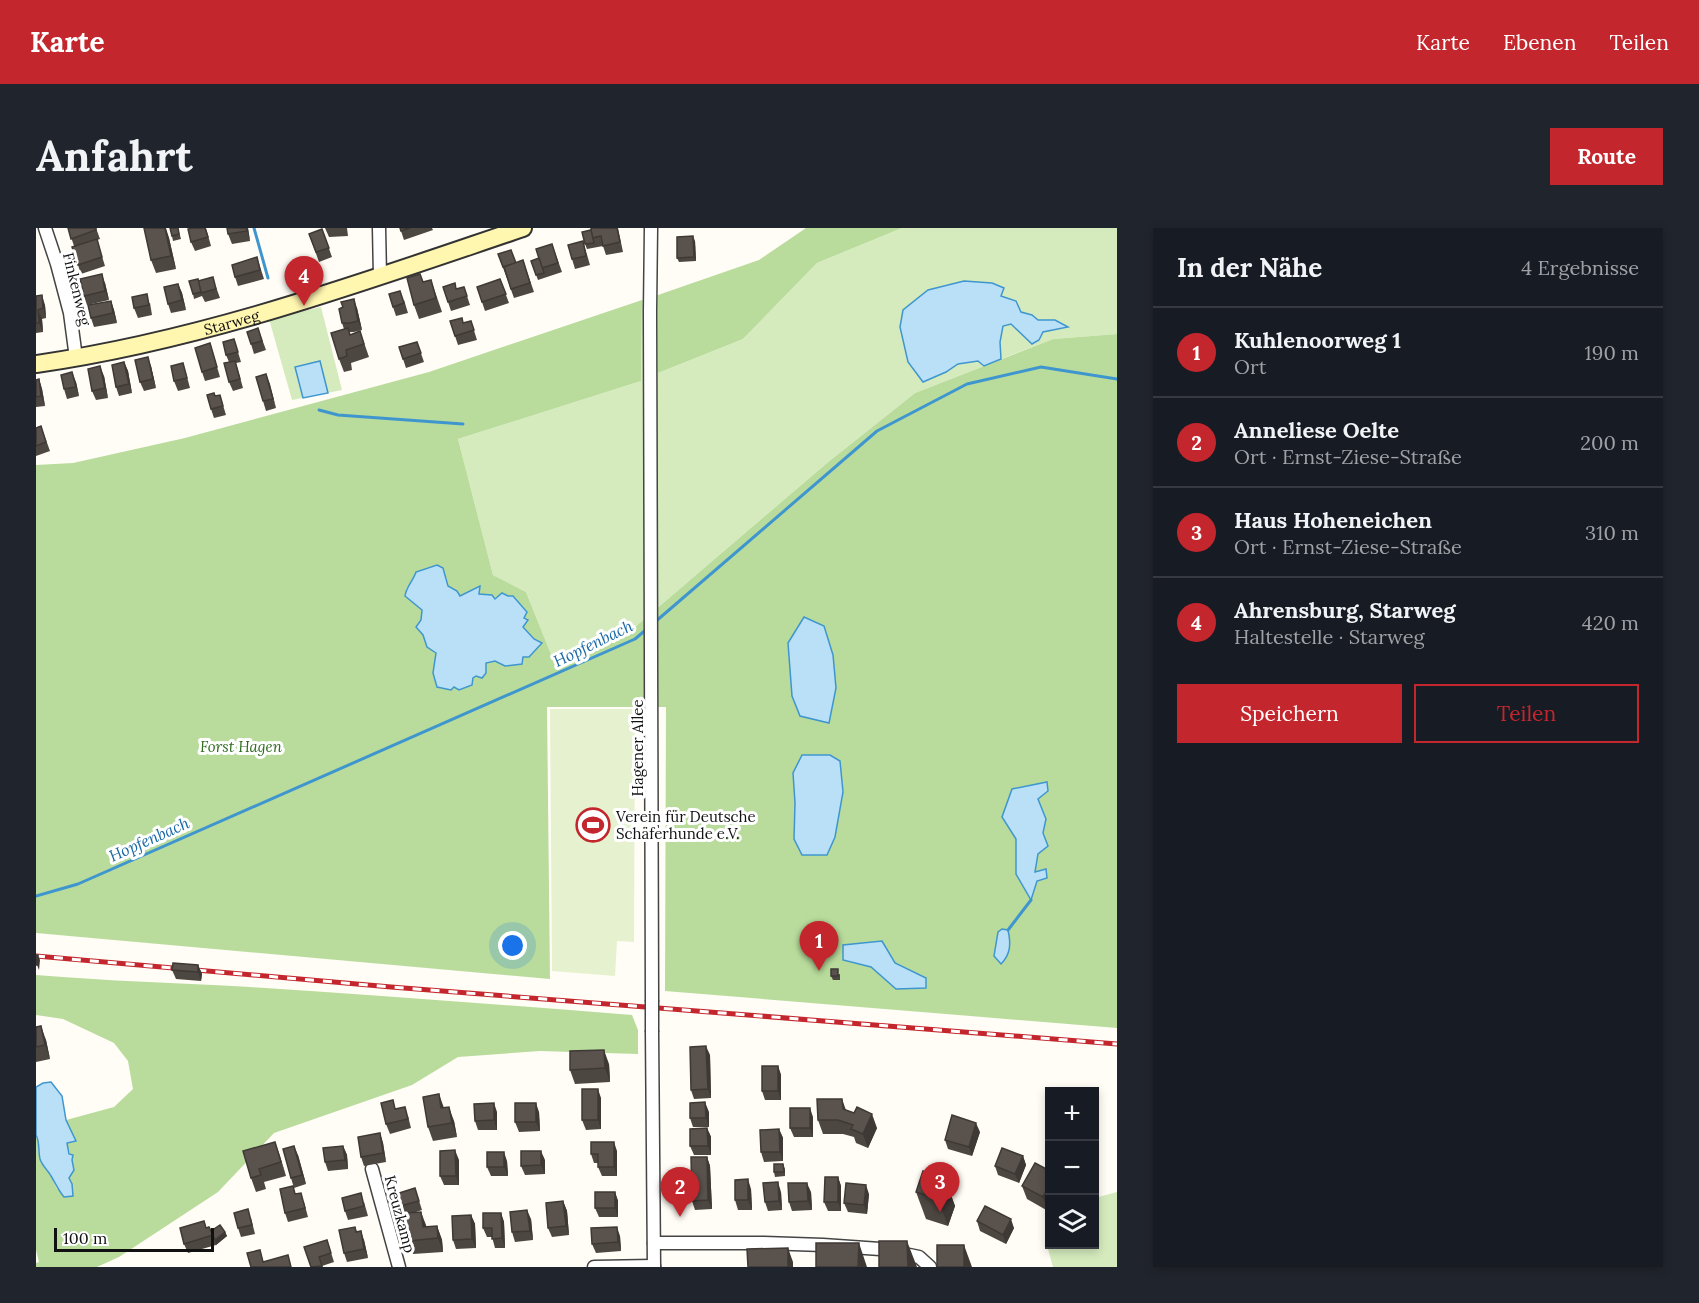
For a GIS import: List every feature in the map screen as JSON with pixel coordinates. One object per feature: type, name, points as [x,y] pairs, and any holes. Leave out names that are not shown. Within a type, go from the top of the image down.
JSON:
[{"type":"street","name":"Finkenweg","points":[[45,228],[70,313],[76,358]]},
{"type":"street","points":[[379,228],[380,276]]},
{"type":"street","name":"Starweg","points":[[36,364],[161,340],[268,313],[523,228]]},
{"type":"street","name":"Hagener Allee","points":[[651,228],[654,1266]]},
{"type":"street","name":"Kreuzkamp","points":[[372,1169],[399,1267]]},
{"type":"street","points":[[654,1243],[799,1244],[880,1249],[919,1257],[930,1267]]},
{"type":"street","points":[[594,1267],[654,1266]]},
{"type":"green space","points":[[806,228],[902,228],[817,263],[743,339],[658,373],[658,295],[759,260]]},
{"type":"green space","points":[[902,228],[1117,228],[1117,334],[1053,339],[1001,359],[1000,342],[1003,326],[1011,324],[1043,332],[1067,327],[1055,320],[1038,320],[1032,315],[1021,312],[1001,297],[964,281],[928,290],[900,327],[908,362],[923,382],[958,364],[978,361],[984,366],[915,393],[827,463],[627,634],[555,664],[526,592],[493,575],[458,439],[641,381],[642,300],[658,295],[658,373],[743,339],[817,263]]},
{"type":"green space","name":"Forst Hagen","points":[[642,300],[641,381],[458,439],[493,575],[526,592],[555,664],[627,634],[827,463],[915,393],[1053,339],[1117,334],[1117,1028],[665,991],[666,707],[547,707],[550,979],[36,933],[36,465],[73,463],[185,438],[429,372]],"holes":[[[437,565],[446,577],[448,586],[457,591],[460,596],[480,587],[479,594],[495,599],[513,596],[527,612],[524,618],[528,619],[523,627],[541,643],[523,657],[505,666],[495,661],[486,663],[476,676],[454,687],[437,653],[427,647],[417,627],[421,620],[422,610],[408,597],[406,589],[413,582],[416,572]],[[840,761],[843,792],[835,837],[794,839],[795,803]],[[1046,782],[1038,799],[1046,819],[1043,833],[1048,846],[1038,854],[1031,899],[1016,874],[1016,839]],[[881,941],[895,963],[926,978],[896,988],[871,967]]]},
{"type":"green space","points":[[321,307],[342,390],[292,400],[269,319]]},
{"type":"green space","name":"Verein für Deutsche Schäferhunde e.V.","points":[[550,709],[635,709],[634,942],[617,941],[615,976],[552,971]]},
{"type":"green space","points":[[36,975],[298,990],[632,1015],[638,1030],[638,1054],[540,1051],[458,1057],[412,1085],[274,1133],[218,1192],[119,1257],[97,1267],[36,1267],[36,1263],[39,1262],[36,1250],[36,1135],[39,1140],[41,1163],[50,1174],[57,1189],[72,1184],[68,1178],[74,1170],[67,1143],[76,1141],[66,1120],[114,1107],[133,1089],[128,1061],[114,1043],[63,1019],[36,1015]]},
{"type":"green space","points":[[1117,1192],[1117,1267],[1053,1267],[1048,1249],[1099,1249],[1099,1197]]},
{"type":"water","points":[[964,281],[992,283],[1004,288],[1001,296],[1016,301],[1021,312],[1032,315],[1038,320],[1055,320],[1068,327],[1043,332],[1039,340],[1032,344],[1011,324],[1003,326],[1000,342],[1001,359],[984,366],[978,361],[958,364],[923,382],[908,362],[900,327],[903,310],[928,290]]},
{"type":"water","points":[[320,361],[328,393],[303,398],[295,367]]},
{"type":"water","points":[[437,565],[443,568],[448,586],[457,591],[460,596],[480,586],[479,594],[492,595],[495,599],[502,593],[513,596],[527,612],[524,618],[528,620],[523,627],[534,639],[542,643],[529,657],[523,657],[522,664],[505,666],[495,661],[486,663],[486,673],[482,678],[476,676],[473,678],[472,685],[459,690],[454,687],[451,690],[437,687],[433,673],[436,653],[427,647],[423,635],[416,627],[421,620],[422,610],[405,596],[416,572]]},
{"type":"water","points":[[804,617],[824,626],[833,655],[836,688],[829,723],[800,716],[792,696],[788,643]]},
{"type":"water","points":[[802,755],[830,755],[840,761],[843,792],[835,837],[827,855],[802,855],[794,839],[793,773]]},
{"type":"water","points":[[1047,782],[1048,791],[1038,799],[1046,819],[1043,833],[1048,846],[1038,854],[1035,872],[1046,869],[1047,878],[1037,881],[1031,900],[1016,874],[1016,839],[1002,817],[1012,789]]},
{"type":"water","points":[[1002,929],[1008,930],[1010,944],[1007,956],[1001,964],[994,956],[998,932]]},
{"type":"water","points":[[882,941],[895,963],[926,978],[926,988],[896,989],[871,967],[843,960],[843,945]]},
{"type":"water","points":[[51,1082],[62,1096],[66,1120],[76,1141],[67,1143],[69,1154],[73,1155],[74,1170],[69,1178],[73,1196],[64,1197],[40,1159],[36,1135],[36,1087]]},
{"type":"building","points":[[68,228],[96,228],[96,230],[71,239]]},
{"type":"building","points":[[144,228],[165,228],[171,256],[151,260]]},
{"type":"building","points":[[170,228],[178,228],[179,234],[172,236]]},
{"type":"building","points":[[205,228],[208,237],[191,242],[188,229]]},
{"type":"building","points":[[227,228],[246,228],[247,231],[228,234]]},
{"type":"building","points":[[591,228],[617,228],[620,242],[603,246],[601,236],[592,238]]},
{"type":"building","points":[[322,229],[329,248],[316,252],[309,234]]},
{"type":"building","points":[[591,230],[594,243],[585,244],[582,232]]},
{"type":"building","points":[[693,236],[694,257],[677,258],[677,237]]},
{"type":"building","points":[[97,239],[102,257],[78,265],[72,247]]},
{"type":"building","points":[[583,241],[586,256],[572,259],[568,245]]},
{"type":"building","points":[[552,244],[558,263],[542,268],[536,249]]},
{"type":"building","points":[[511,250],[516,263],[503,267],[498,254]]},
{"type":"building","points":[[257,257],[260,270],[235,277],[232,265]]},
{"type":"building","points":[[539,258],[544,273],[536,275],[531,261]]},
{"type":"building","points":[[523,260],[530,283],[511,289],[504,267]]},
{"type":"building","points":[[102,274],[105,291],[84,296],[80,279]]},
{"type":"building","points":[[420,274],[423,282],[431,280],[436,298],[414,305],[407,278]]},
{"type":"building","points":[[213,277],[216,289],[201,293],[198,281]]},
{"type":"building","points":[[198,279],[201,292],[193,294],[189,281]]},
{"type":"building","points":[[500,279],[506,294],[482,302],[477,287]]},
{"type":"building","points":[[455,283],[456,289],[464,287],[467,296],[448,302],[443,287]]},
{"type":"building","points":[[178,284],[182,300],[168,304],[164,287]]},
{"type":"building","points":[[400,291],[404,303],[393,307],[389,294]]},
{"type":"building","points":[[147,294],[149,305],[134,308],[132,297]]},
{"type":"building","points":[[42,295],[43,308],[38,310],[39,323],[36,323],[36,296]]},
{"type":"building","points":[[354,299],[358,321],[342,323],[339,309],[343,307],[341,302]]},
{"type":"building","points":[[111,301],[113,313],[91,318],[88,305]]},
{"type":"building","points":[[462,318],[463,323],[471,321],[474,330],[455,336],[450,321]]},
{"type":"building","points":[[258,328],[262,341],[251,344],[247,332]]},
{"type":"building","points":[[348,328],[350,335],[360,331],[364,344],[346,350],[347,356],[339,359],[331,333]]},
{"type":"building","points":[[234,339],[238,352],[226,355],[223,342]]},
{"type":"building","points":[[417,342],[421,353],[403,359],[399,347]]},
{"type":"building","points":[[210,343],[217,367],[202,372],[195,348]]},
{"type":"building","points":[[148,357],[153,379],[140,382],[135,360]]},
{"type":"building","points":[[235,361],[240,379],[229,382],[224,363]]},
{"type":"building","points":[[124,362],[129,384],[116,387],[112,365]]},
{"type":"building","points":[[183,363],[187,378],[174,381],[171,366]]},
{"type":"building","points":[[100,366],[105,388],[92,391],[88,369]]},
{"type":"building","points":[[72,372],[76,387],[64,389],[61,375]]},
{"type":"building","points":[[266,374],[273,399],[263,401],[256,377]]},
{"type":"building","points":[[39,379],[41,396],[36,397],[36,380]]},
{"type":"building","points":[[214,393],[215,396],[220,395],[223,406],[211,409],[207,395]]},
{"type":"building","points":[[41,426],[46,442],[36,446],[36,428]]},
{"type":"building","points":[[173,963],[198,965],[198,972],[172,970]]},
{"type":"building","points":[[831,969],[838,969],[838,976],[831,976]]},
{"type":"building","points":[[41,1026],[45,1045],[36,1047],[36,1027]]},
{"type":"building","points":[[706,1046],[708,1089],[691,1090],[690,1047]]},
{"type":"building","points":[[604,1050],[605,1068],[570,1070],[570,1051]]},
{"type":"building","points":[[762,1066],[778,1066],[778,1091],[762,1091]]},
{"type":"building","points":[[582,1089],[598,1089],[598,1120],[582,1120]]},
{"type":"building","points":[[439,1094],[441,1108],[449,1107],[452,1123],[428,1127],[423,1097]]},
{"type":"building","points":[[817,1099],[842,1099],[843,1109],[854,1113],[857,1107],[872,1114],[863,1134],[851,1129],[853,1125],[838,1120],[818,1120]]},
{"type":"building","points":[[393,1100],[395,1109],[405,1107],[408,1119],[386,1124],[381,1103]]},
{"type":"building","points":[[705,1102],[706,1118],[690,1118],[690,1103]]},
{"type":"building","points":[[494,1103],[494,1120],[475,1121],[474,1104]]},
{"type":"building","points":[[515,1103],[536,1103],[536,1122],[515,1122]]},
{"type":"building","points":[[790,1108],[810,1108],[810,1128],[790,1128]]},
{"type":"building","points":[[952,1115],[976,1123],[969,1147],[945,1140]]},
{"type":"building","points":[[707,1128],[708,1146],[690,1146],[690,1129]]},
{"type":"building","points":[[779,1129],[780,1152],[761,1152],[760,1130]]},
{"type":"building","points":[[380,1133],[383,1153],[361,1157],[358,1137]]},
{"type":"building","points":[[275,1142],[281,1162],[259,1169],[261,1175],[251,1178],[243,1151]]},
{"type":"building","points":[[591,1142],[614,1142],[614,1167],[598,1167],[598,1154],[591,1154]]},
{"type":"building","points":[[294,1146],[302,1175],[291,1178],[283,1149]]},
{"type":"building","points":[[343,1146],[345,1160],[325,1162],[323,1148]]},
{"type":"building","points":[[1002,1148],[1023,1156],[1015,1174],[995,1166]]},
{"type":"building","points":[[455,1150],[456,1176],[440,1176],[440,1151]]},
{"type":"building","points":[[521,1151],[541,1151],[541,1165],[521,1166]]},
{"type":"building","points":[[487,1152],[504,1152],[504,1167],[487,1167]]},
{"type":"building","points":[[691,1157],[707,1157],[708,1200],[692,1201]]},
{"type":"building","points":[[1035,1163],[1045,1168],[1043,1197],[1022,1186]]},
{"type":"building","points":[[774,1164],[783,1164],[784,1172],[774,1172]]},
{"type":"building","points":[[923,1171],[945,1179],[938,1199],[916,1192]]},
{"type":"building","points":[[825,1177],[838,1177],[838,1202],[824,1202]]},
{"type":"building","points":[[748,1179],[748,1200],[735,1200],[735,1180]]},
{"type":"building","points":[[778,1182],[779,1201],[765,1202],[763,1183]]},
{"type":"building","points":[[788,1183],[807,1183],[808,1201],[789,1202]]},
{"type":"building","points":[[846,1183],[866,1185],[864,1205],[844,1203]]},
{"type":"building","points":[[293,1186],[295,1194],[301,1193],[305,1208],[285,1213],[280,1189]]},
{"type":"building","points":[[415,1188],[419,1201],[400,1206],[396,1194]]},
{"type":"building","points":[[595,1192],[615,1192],[615,1208],[595,1208]]},
{"type":"building","points":[[361,1193],[364,1206],[345,1211],[342,1198]]},
{"type":"building","points":[[563,1201],[566,1226],[548,1228],[546,1203]]},
{"type":"building","points":[[985,1206],[1011,1219],[1003,1235],[977,1221]]},
{"type":"building","points":[[248,1209],[252,1225],[238,1228],[234,1213]]},
{"type":"building","points":[[527,1210],[530,1231],[512,1232],[510,1212]]},
{"type":"building","points":[[421,1212],[423,1227],[437,1226],[438,1238],[408,1241],[405,1213]]},
{"type":"building","points":[[483,1213],[501,1213],[502,1238],[492,1239],[492,1228],[483,1228]]},
{"type":"building","points":[[471,1215],[472,1239],[453,1240],[452,1216]]},
{"type":"building","points":[[204,1221],[206,1228],[209,1227],[213,1235],[184,1244],[180,1228]]},
{"type":"building","points":[[220,1225],[225,1232],[215,1240],[211,1231]]},
{"type":"building","points":[[355,1227],[356,1232],[361,1231],[364,1249],[344,1253],[339,1230]]},
{"type":"building","points":[[617,1227],[618,1242],[592,1244],[591,1228]]},
{"type":"building","points":[[327,1240],[331,1253],[319,1257],[322,1266],[311,1267],[304,1247]]},
{"type":"building","points":[[879,1241],[907,1241],[908,1267],[879,1267]]},
{"type":"building","points":[[816,1243],[859,1243],[858,1267],[816,1267]]},
{"type":"building","points":[[937,1245],[964,1245],[964,1267],[937,1267]]},
{"type":"building","points":[[788,1248],[788,1267],[748,1267],[747,1249]]},
{"type":"building","points":[[260,1250],[263,1262],[288,1255],[291,1267],[251,1267],[247,1253]]},
{"type":"waterway","points":[[254,228],[268,278]]},
{"type":"waterway","name":"Hopfenbach","points":[[655,622],[877,431],[967,384],[1041,367],[1117,379]]},
{"type":"waterway","points":[[319,410],[338,415],[463,424]]},
{"type":"waterway","name":"Hopfenbach","points":[[36,896],[78,884],[635,639],[648,628]]},
{"type":"waterway","points":[[1008,930],[1031,900]]},
{"type":"railway","points":[[36,956],[391,987],[1117,1044]]},
{"type":"place","name":"Ahrensburg, Starweg","points":[[304,306]]},
{"type":"place","name":"Verein für Deutsche Schäferhunde e.V.","points":[[593,825]]},
{"type":"place","name":"Kuhlenoorweg 1","points":[[819,971]]},
{"type":"place","name":"Haus Hoheneichen","points":[[940,1212]]},
{"type":"place","name":"Anneliese Oelte","points":[[680,1217]]}]
